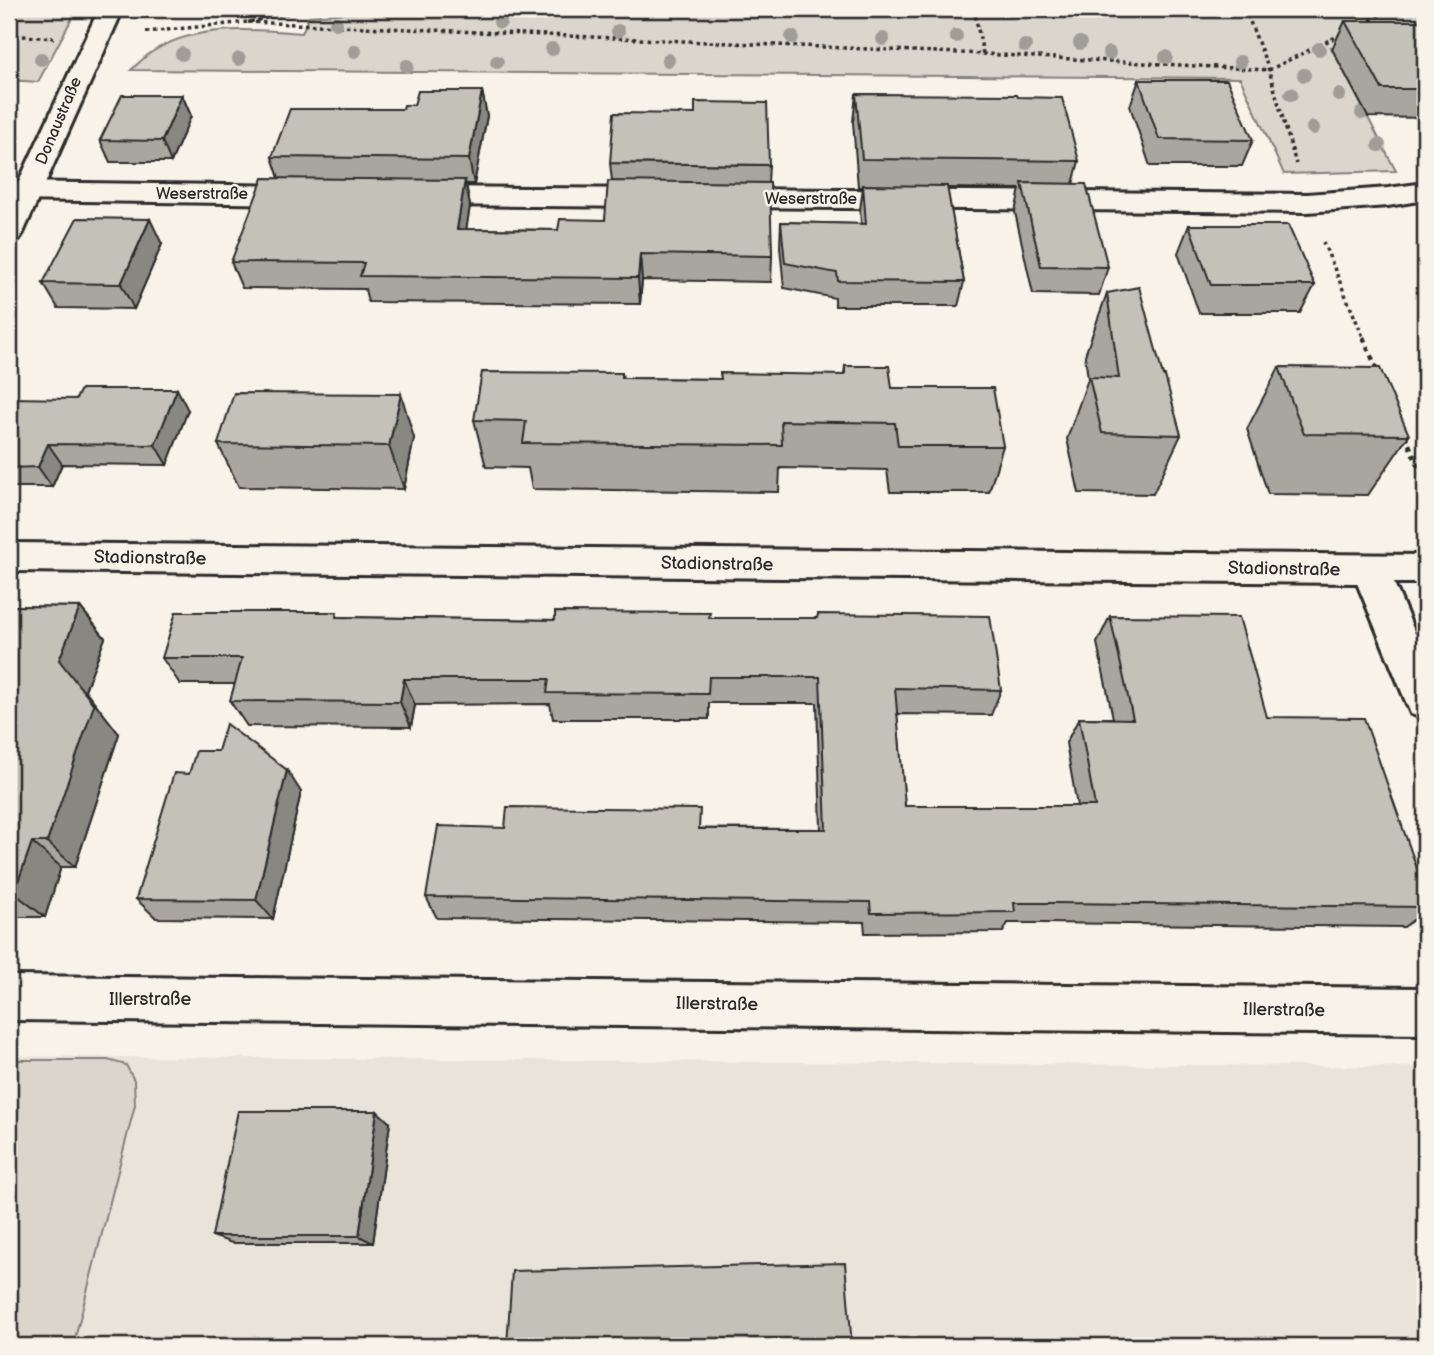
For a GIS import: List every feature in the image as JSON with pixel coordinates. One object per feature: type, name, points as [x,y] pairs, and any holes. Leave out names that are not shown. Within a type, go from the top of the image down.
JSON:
[{"type":"street","name":"Donaustraße","points":[[9,233],[18,192],[111,9]]},
{"type":"street","name":"Weserstraße","points":[[390,195],[1307,203],[1388,197],[1425,191]]},
{"type":"street","name":"Weserstraße","points":[[18,192],[334,195]]},
{"type":"street","name":"Stadionstraße","points":[[9,557],[1425,569]]},
{"type":"street","points":[[1370,570],[1425,702]]},
{"type":"street","name":"Illerstraße","points":[[9,998],[1425,1011]]},
{"type":"path","points":[[96,37],[248,22],[308,9]]},
{"type":"path","points":[[974,9],[983,54]]},
{"type":"path","points":[[1245,9],[1269,70],[1307,203],[1382,381]]},
{"type":"path","points":[[1356,27],[1393,9]]},
{"type":"path","points":[[248,22],[983,54],[1269,70],[1343,33]]},
{"type":"path","points":[[1404,432],[1425,482]]},
{"type":"shaded area","points":[[9,9],[77,9],[38,82],[9,80]]},
{"type":"shaded area","points":[[396,9],[1425,9],[1425,48],[1331,47],[1396,171],[1284,174],[1240,78],[131,70],[152,52],[186,37],[245,30],[302,33],[309,16]]},
{"type":"shaded area","points":[[9,1056],[1425,1067],[1425,1346],[9,1346]]},
{"type":"shaded area","points":[[9,1060],[108,1060],[126,1065],[134,1080],[135,1105],[73,1346],[9,1346]]},
{"type":"building","points":[[1345,21],[1425,21],[1425,89],[1382,89]]},
{"type":"building","points":[[1139,80],[1227,80],[1253,140],[1159,139]]},
{"type":"building","points":[[418,91],[482,91],[469,159],[272,157],[290,109],[403,109],[404,105],[414,105]]},
{"type":"building","points":[[856,94],[1017,95],[1062,98],[1079,161],[862,159]]},
{"type":"building","points":[[122,95],[182,95],[162,141],[100,140]]},
{"type":"building","points":[[695,102],[767,103],[769,165],[610,163],[614,113],[695,114]]},
{"type":"building","points":[[263,178],[465,180],[457,229],[558,230],[560,219],[605,220],[608,181],[770,183],[772,256],[640,254],[638,278],[360,276],[364,263],[231,262]]},
{"type":"building","points":[[1022,183],[1086,184],[1108,267],[1041,266]]},
{"type":"building","points":[[863,185],[947,186],[964,282],[838,281],[837,273],[785,263],[781,222],[866,224]]},
{"type":"building","points":[[77,218],[150,219],[121,284],[43,283]]},
{"type":"building","points":[[1189,225],[1288,225],[1315,285],[1211,285]]},
{"type":"building","points":[[1139,287],[1181,435],[1102,433],[1089,377],[1119,378],[1107,293]]},
{"type":"building","points":[[845,366],[889,366],[892,388],[993,388],[1003,446],[898,446],[895,423],[781,421],[782,445],[523,443],[526,421],[474,420],[482,372],[622,373],[622,378],[721,379],[720,373],[845,375]]},
{"type":"building","points":[[1279,367],[1380,368],[1409,435],[1304,434]]},
{"type":"building","points":[[81,389],[177,389],[155,445],[48,444],[38,467],[9,468],[9,398],[76,399]]},
{"type":"building","points":[[234,393],[401,394],[389,446],[218,444]]},
{"type":"building","points":[[9,606],[80,607],[59,660],[94,705],[47,842],[32,842],[14,893],[9,893],[9,699],[13,687],[9,687]]},
{"type":"building","points":[[176,612],[337,612],[336,617],[555,620],[555,612],[710,613],[709,618],[817,618],[818,614],[990,616],[1001,690],[895,688],[905,806],[1095,806],[1079,718],[1133,719],[1110,616],[1239,617],[1267,717],[1364,718],[1425,891],[1425,907],[1014,903],[1015,912],[871,913],[870,902],[426,897],[438,826],[505,828],[507,807],[700,809],[699,829],[826,829],[820,677],[709,677],[708,694],[547,693],[549,679],[404,679],[400,702],[230,701],[242,658],[162,658]]},
{"type":"building","points":[[226,724],[287,770],[256,900],[136,899],[174,773],[189,774],[196,751],[218,751]]},
{"type":"building","points":[[238,1111],[377,1111],[359,1236],[212,1236]]},
{"type":"building","points":[[845,1263],[852,1346],[507,1346],[512,1271]]}]
